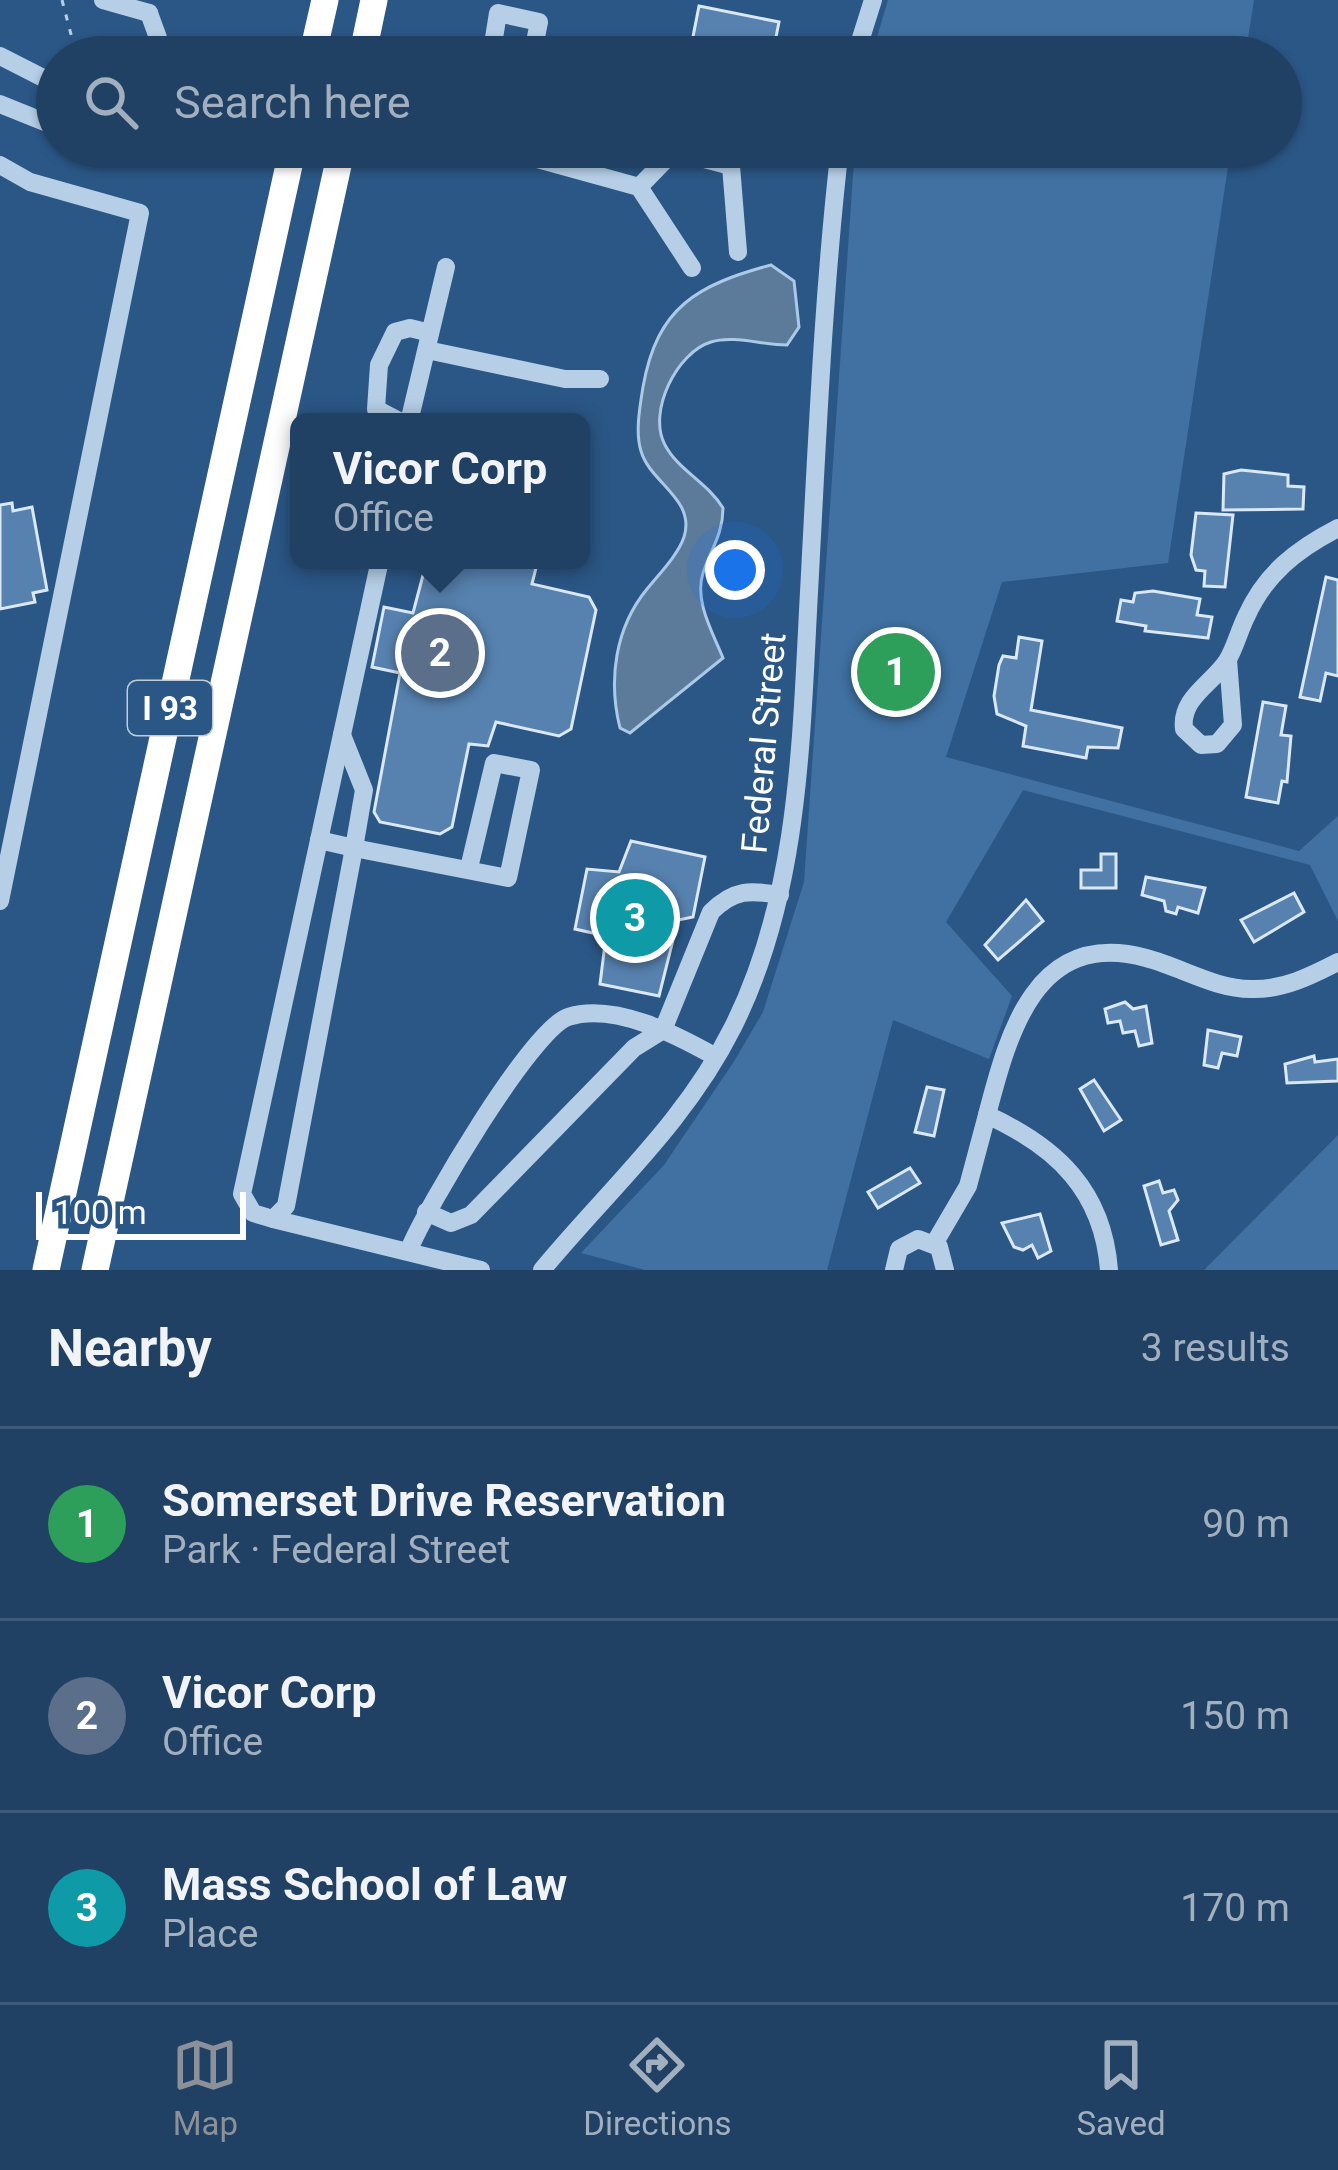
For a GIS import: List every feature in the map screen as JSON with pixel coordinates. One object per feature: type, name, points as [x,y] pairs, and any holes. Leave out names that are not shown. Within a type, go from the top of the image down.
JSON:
[{"type":"highway","points":[[317,36],[325,0]]},
{"type":"highway","points":[[366,36],[374,0]]},
{"type":"highway","name":"I 93","points":[[46,1270],[288,168]]},
{"type":"highway","name":"I 93","points":[[95,1270],[336,168]]},
{"type":"street","points":[[103,0],[156,6],[161,36]]},
{"type":"street","points":[[862,36],[873,0]]},
{"type":"street","points":[[494,36],[498,13],[538,22],[536,36]]},
{"type":"street","points":[[0,56],[36,74]]},
{"type":"street","points":[[0,104],[36,119]]},
{"type":"street","points":[[0,165],[30,182],[140,213],[0,901]]},
{"type":"street","points":[[575,168],[639,188],[692,268]]},
{"type":"street","points":[[639,188],[658,168]]},
{"type":"street","points":[[731,168],[738,252]]},
{"type":"street","name":"Federal Street","points":[[542,1270],[650,1153],[716,1057],[755,976],[780,896],[800,740],[839,168]]},
{"type":"street","points":[[408,413],[446,267]]},
{"type":"street","points":[[385,413],[376,409],[375,388],[387,342],[410,328],[429,342],[565,379],[600,380]]},
{"type":"street","points":[[1228,660],[1247,613],[1276,571],[1299,549],[1338,528]]},
{"type":"street","points":[[378,569],[242,1194],[253,1214],[481,1270]]},
{"type":"street","points":[[273,1219],[286,1206],[364,790],[341,735]]},
{"type":"street","points":[[319,840],[508,878],[531,770],[494,763],[469,868]]},
{"type":"street","points":[[426,1212],[451,1223],[471,1215],[634,1048],[663,1030],[711,912],[740,890],[780,896]]},
{"type":"street","points":[[934,1244],[968,1186],[1021,1008],[1044,981],[1074,963],[1127,955],[1253,989],[1294,982],[1338,962]]},
{"type":"street","points":[[409,1250],[426,1212],[506,1086],[562,1019],[614,1018],[663,1030],[716,1057]]},
{"type":"street","points":[[987,1115],[1042,1143],[1081,1182],[1098,1215],[1109,1270]]},
{"type":"street","points":[[894,1270],[896,1254],[908,1242],[934,1244],[945,1257],[945,1270]]},
{"type":"path","points":[[62,0],[71,36]]},
{"type":"shaded area","points":[[888,0],[1254,0],[1248,36],[877,36]]},
{"type":"shaded area","points":[[854,168],[1228,168],[1168,563],[1002,582],[946,757],[1299,851],[1338,816],[1338,921],[1310,865],[1023,790],[946,922],[1012,996],[989,1059],[893,1020],[827,1270],[645,1270],[581,1253],[664,1165],[733,1063],[763,1012],[804,882]]},
{"type":"shaded area","points":[[771,265],[794,281],[799,327],[787,345],[729,340],[699,348],[668,385],[660,416],[660,432],[671,454],[723,508],[701,595],[723,658],[630,733],[620,728],[616,710],[621,637],[636,604],[677,551],[686,524],[684,512],[646,462],[639,444],[639,411],[649,360],[658,337],[684,304],[722,281]]},
{"type":"shaded area","points":[[1338,1135],[1338,1270],[1204,1270]]},
{"type":"building","points":[[699,6],[779,22],[776,36],[693,36]]},
{"type":"building","points":[[1241,470],[1288,475],[1288,486],[1304,487],[1303,509],[1223,510],[1224,474]]},
{"type":"building","points":[[12,503],[13,511],[32,507],[47,590],[33,593],[35,602],[0,609],[0,505]]},
{"type":"building","points":[[1196,513],[1233,515],[1225,587],[1204,586],[1205,571],[1196,570],[1191,555]]},
{"type":"building","points":[[425,569],[536,569],[532,584],[589,597],[596,610],[571,729],[559,736],[496,722],[488,746],[469,744],[452,827],[440,834],[380,822],[374,812],[400,673],[372,667],[384,607],[413,613]]},
{"type":"building","points":[[1326,577],[1338,580],[1338,676],[1326,673],[1320,701],[1300,697]]},
{"type":"building","points":[[1153,591],[1200,599],[1197,615],[1212,617],[1208,638],[1145,631],[1146,626],[1117,621],[1121,600],[1133,602],[1135,593]]},
{"type":"building","points":[[1019,637],[1042,641],[1031,710],[1122,728],[1118,748],[1088,747],[1086,758],[1023,746],[1026,726],[997,714],[994,696],[999,665],[1003,656],[1016,658]]},
{"type":"building","points":[[1263,702],[1286,706],[1281,735],[1291,736],[1287,782],[1282,781],[1278,803],[1246,797]]},
{"type":"building","points":[[631,841],[705,857],[693,917],[678,920],[659,996],[600,984],[606,936],[575,929],[587,869],[619,872]]},
{"type":"building","points":[[1101,854],[1116,854],[1116,888],[1081,888],[1081,870],[1101,870]]},
{"type":"building","points":[[1146,877],[1205,888],[1198,913],[1178,907],[1176,914],[1166,911],[1164,901],[1142,895]]},
{"type":"building","points":[[1294,893],[1304,912],[1254,942],[1241,920]]},
{"type":"building","points":[[1026,900],[1043,921],[998,960],[985,945]]},
{"type":"building","points":[[1125,1002],[1133,1009],[1146,1006],[1152,1043],[1139,1046],[1135,1031],[1123,1033],[1120,1021],[1108,1023],[1105,1009]]},
{"type":"building","points":[[1208,1030],[1241,1037],[1237,1056],[1222,1053],[1218,1068],[1204,1065]]},
{"type":"building","points":[[1314,1056],[1315,1062],[1338,1059],[1338,1081],[1287,1083],[1285,1064]]},
{"type":"building","points":[[1094,1080],[1121,1120],[1104,1131],[1080,1089]]},
{"type":"building","points":[[927,1087],[944,1090],[934,1136],[915,1132]]},
{"type":"building","points":[[910,1168],[920,1183],[878,1208],[868,1192]]},
{"type":"building","points":[[1159,1181],[1163,1193],[1174,1190],[1178,1200],[1169,1211],[1178,1240],[1161,1245],[1144,1186]]},
{"type":"building","points":[[1040,1214],[1051,1251],[1038,1258],[1032,1245],[1023,1250],[1014,1247],[1002,1223]]},
{"type":"place","name":"Vicor Corp","points":[[440,653]]},
{"type":"place","name":"Somerset Drive Reservation","points":[[896,672]]},
{"type":"place","name":"Mass School of Law","points":[[635,918]]}]
